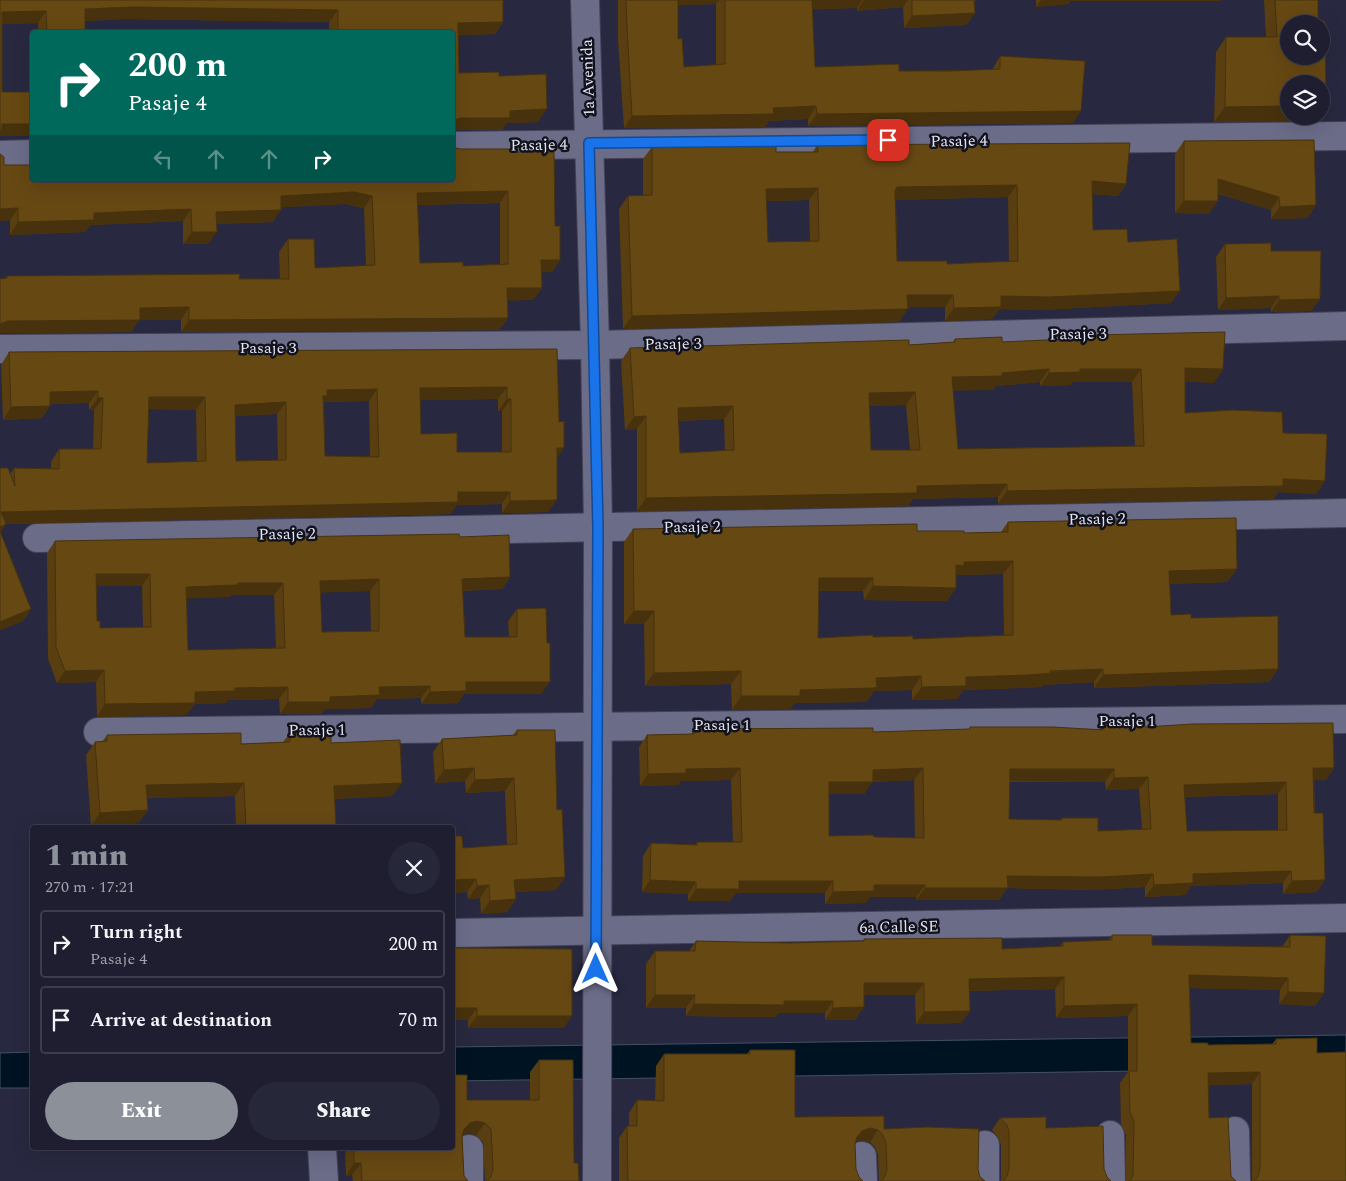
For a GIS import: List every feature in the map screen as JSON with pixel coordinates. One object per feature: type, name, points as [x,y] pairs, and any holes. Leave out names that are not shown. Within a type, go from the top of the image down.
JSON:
[{"type":"street","name":"1a Avenida","points":[[585,0],[595,345],[598,528],[595,1026],[597,1181]]},
{"type":"street","name":"Pasaje 4","points":[[455,146],[1346,136]]},
{"type":"street","points":[[0,155],[30,154]]},
{"type":"street","name":"Pasaje 3","points":[[0,349],[595,345],[1346,326]]},
{"type":"street","name":"Pasaje 2","points":[[37,538],[1346,513]]},
{"type":"street","name":"Pasaje 1","points":[[98,732],[1346,718]]},
{"type":"street","name":"6a Calle SE","points":[[455,933],[1346,918]]},
{"type":"street","points":[[1235,1131],[1236,1181]]},
{"type":"street","points":[[1110,1135],[1111,1181]]},
{"type":"street","points":[[985,1145],[985,1181]]},
{"type":"street","points":[[469,1149],[469,1181]]},
{"type":"street","points":[[322,1150],[324,1181]]},
{"type":"water","points":[[1346,1035],[1346,1068],[455,1081],[455,1047]]},
{"type":"water","points":[[30,1052],[30,1088],[0,1088],[0,1053]]},
{"type":"building","points":[[0,0],[503,0],[503,22],[458,23],[459,73],[499,72],[499,76],[546,74],[547,109],[510,111],[510,118],[460,118],[455,120],[455,30],[338,30],[338,10],[133,7],[85,9],[85,30],[47,30],[46,11],[2,12],[2,92],[30,92],[30,124],[2,124],[0,131]]},
{"type":"building","points":[[626,0],[678,0],[678,39],[682,38],[684,67],[725,64],[725,0],[812,0],[815,67],[899,64],[899,71],[951,71],[1000,69],[1000,56],[1085,61],[1081,111],[817,114],[816,106],[773,108],[774,114],[632,116]]},
{"type":"building","points":[[912,0],[974,0],[975,13],[912,16]]},
{"type":"building","points":[[1275,0],[1318,0],[1318,15],[1280,15],[1280,65],[1326,65],[1326,75],[1280,75],[1280,106],[1225,107],[1226,37],[1277,37]]},
{"type":"building","points":[[1314,140],[1316,205],[1280,207],[1279,197],[1218,179],[1218,201],[1184,201],[1184,141]]},
{"type":"building","points":[[1130,143],[1126,184],[1092,181],[1093,230],[1127,229],[1128,242],[1177,239],[1180,291],[1049,297],[1001,296],[1001,307],[954,308],[953,295],[907,295],[908,309],[632,316],[628,196],[652,195],[652,147],[776,145],[776,152],[818,152],[817,145]],"holes":[[[1017,185],[1018,261],[947,264],[947,261],[897,261],[895,191],[897,187]],[[818,188],[819,241],[768,242],[766,189]]]},
{"type":"building","points":[[455,148],[511,149],[511,152],[554,152],[555,226],[560,226],[560,260],[541,260],[542,288],[507,288],[508,318],[189,320],[189,307],[140,308],[140,320],[8,321],[0,324],[0,279],[7,278],[7,276],[240,274],[239,279],[289,279],[288,239],[314,239],[315,268],[375,265],[372,196],[354,192],[281,196],[281,210],[216,212],[217,232],[192,232],[191,209],[94,213],[94,220],[18,222],[18,208],[0,209],[0,154],[4,157],[4,165],[30,165],[30,182],[455,182]],"holes":[[[508,191],[508,264],[463,266],[463,262],[420,263],[417,193]]]},
{"type":"building","points":[[1271,243],[1271,251],[1321,251],[1320,299],[1279,300],[1279,296],[1226,298],[1225,244]]},
{"type":"building","points":[[1225,332],[1223,369],[1185,368],[1185,413],[1233,410],[1282,412],[1283,433],[1327,434],[1325,481],[1283,479],[1283,486],[1007,491],[1007,484],[917,486],[917,493],[646,498],[646,416],[634,417],[630,348],[909,340],[909,345],[955,342],[955,339],[1002,337],[1002,342],[1092,338],[1092,335]],"holes":[[[1049,369],[1049,373],[1080,372],[1080,369],[1141,369],[1144,446],[958,449],[952,377],[1002,376],[1002,373]],[[915,392],[920,450],[871,450],[869,393]],[[733,406],[734,450],[680,453],[678,408]]]},
{"type":"building","points":[[557,349],[559,422],[564,421],[564,448],[557,448],[557,500],[510,501],[510,492],[458,492],[458,502],[1,512],[6,524],[0,527],[0,468],[8,468],[15,486],[14,468],[59,469],[59,449],[101,449],[103,398],[98,398],[98,391],[50,392],[50,406],[11,407],[9,352]],"holes":[[[507,387],[507,399],[511,399],[511,452],[457,452],[457,433],[421,434],[420,388]],[[377,389],[379,457],[325,456],[323,396],[327,396],[327,390]],[[149,397],[205,397],[206,461],[147,463]],[[286,402],[286,460],[236,461],[235,405]]]},
{"type":"building","points":[[1236,518],[1237,569],[1169,571],[1171,615],[1191,614],[1191,618],[1278,616],[1278,669],[1103,675],[1103,669],[1050,671],[1051,673],[1029,675],[966,677],[966,686],[922,687],[921,676],[876,678],[877,687],[874,688],[800,690],[800,696],[741,696],[741,671],[654,673],[654,611],[634,611],[633,529],[917,524],[917,531],[964,531],[964,533],[1008,532],[1008,522]],"holes":[[[1013,561],[1013,635],[913,639],[913,636],[873,637],[873,635],[818,638],[819,578],[873,578],[873,586],[956,588],[956,565],[964,566],[964,562]]]},
{"type":"building","points":[[0,531],[31,609],[0,622]]},
{"type":"building","points":[[459,534],[460,537],[509,535],[510,577],[462,579],[465,637],[517,637],[517,609],[546,608],[547,643],[550,643],[550,682],[466,682],[466,691],[430,692],[430,686],[379,687],[380,695],[330,697],[330,702],[288,702],[288,687],[235,688],[235,691],[195,692],[195,703],[105,704],[104,670],[65,671],[56,647],[55,541]],"holes":[[[96,574],[150,574],[151,627],[100,628],[100,621],[97,621]],[[379,579],[379,631],[322,632],[320,581]],[[238,583],[283,583],[285,648],[188,650],[186,587],[238,585]]]},
{"type":"building","points":[[1333,723],[1334,768],[1313,768],[1314,813],[1323,813],[1325,880],[1292,881],[1291,871],[1193,874],[1193,883],[1154,885],[1153,874],[1101,877],[1007,876],[1008,888],[925,888],[925,885],[874,885],[874,891],[833,892],[833,881],[739,881],[739,889],[696,889],[696,882],[650,880],[651,843],[697,845],[697,842],[742,842],[740,768],[686,769],[686,773],[648,774],[647,735],[694,734],[694,729],[873,728],[873,732],[970,729],[970,727],[1053,727],[1103,730],[1103,725],[1145,725],[1145,727],[1193,724]],"holes":[[[923,768],[924,838],[874,837],[873,835],[829,836],[829,782],[873,782],[873,770]],[[1010,769],[1114,769],[1114,778],[1148,777],[1151,829],[1098,831],[1098,818],[1062,818],[1062,820],[1009,819]],[[1286,782],[1287,830],[1187,831],[1184,785]]]},
{"type":"building","points":[[517,730],[555,730],[557,810],[562,809],[565,877],[514,880],[516,899],[490,901],[489,885],[477,886],[476,879],[455,880],[455,836],[462,836],[463,848],[517,844],[514,778],[475,780],[474,768],[444,770],[442,739],[517,735]]},
{"type":"building","points":[[331,732],[331,743],[400,740],[402,783],[334,786],[336,825],[246,825],[244,783],[146,785],[148,810],[100,813],[95,742],[107,741],[107,735],[241,733],[241,744],[290,742],[290,733]]},
{"type":"building","points":[[1112,935],[1152,935],[1152,945],[1290,947],[1290,935],[1326,936],[1324,993],[1288,992],[1288,978],[1189,975],[1191,1043],[1208,1043],[1208,1045],[1276,1044],[1276,1039],[1317,1038],[1317,1053],[1346,1052],[1346,1181],[1254,1181],[1258,1177],[1260,1168],[1260,1072],[1208,1073],[1209,1118],[1228,1117],[1231,1176],[1236,1181],[1129,1181],[1133,1176],[1134,1122],[1130,1112],[1129,1071],[1137,1071],[1137,1004],[1064,1006],[1064,977],[969,979],[970,1011],[924,1012],[924,983],[864,983],[864,1007],[833,1008],[833,1001],[784,1001],[784,1005],[694,1004],[695,995],[655,995],[655,951],[695,951],[696,941],[790,943],[864,941],[864,939],[1002,938],[1002,949],[1063,946],[1063,942],[1112,940]]},
{"type":"building","points":[[455,948],[572,949],[572,1016],[477,1016],[477,1008],[455,1008]]},
{"type":"building","points":[[750,1050],[795,1050],[795,1117],[884,1116],[884,1129],[927,1127],[979,1129],[978,1169],[980,1177],[985,1181],[881,1181],[887,1169],[886,1143],[883,1135],[878,1130],[870,1128],[862,1131],[857,1137],[855,1144],[856,1169],[863,1181],[628,1181],[627,1126],[637,1126],[637,1100],[664,1101],[664,1054],[750,1054]]},
{"type":"building","points":[[539,1060],[573,1060],[574,1163],[578,1163],[579,1181],[486,1181],[491,1177],[493,1169],[491,1129],[485,1123],[477,1121],[470,1123],[464,1129],[462,1137],[464,1176],[468,1181],[362,1181],[361,1163],[354,1163],[354,1150],[455,1150],[455,1075],[467,1075],[467,1100],[539,1100]]},
{"type":"building","points":[[1046,1117],[1046,1128],[1103,1126],[1104,1169],[1111,1181],[1003,1181],[1009,1169],[1009,1132],[1007,1125],[1000,1118]]},
{"type":"route","points":[[596,969],[598,528],[589,143],[888,140]]}]
